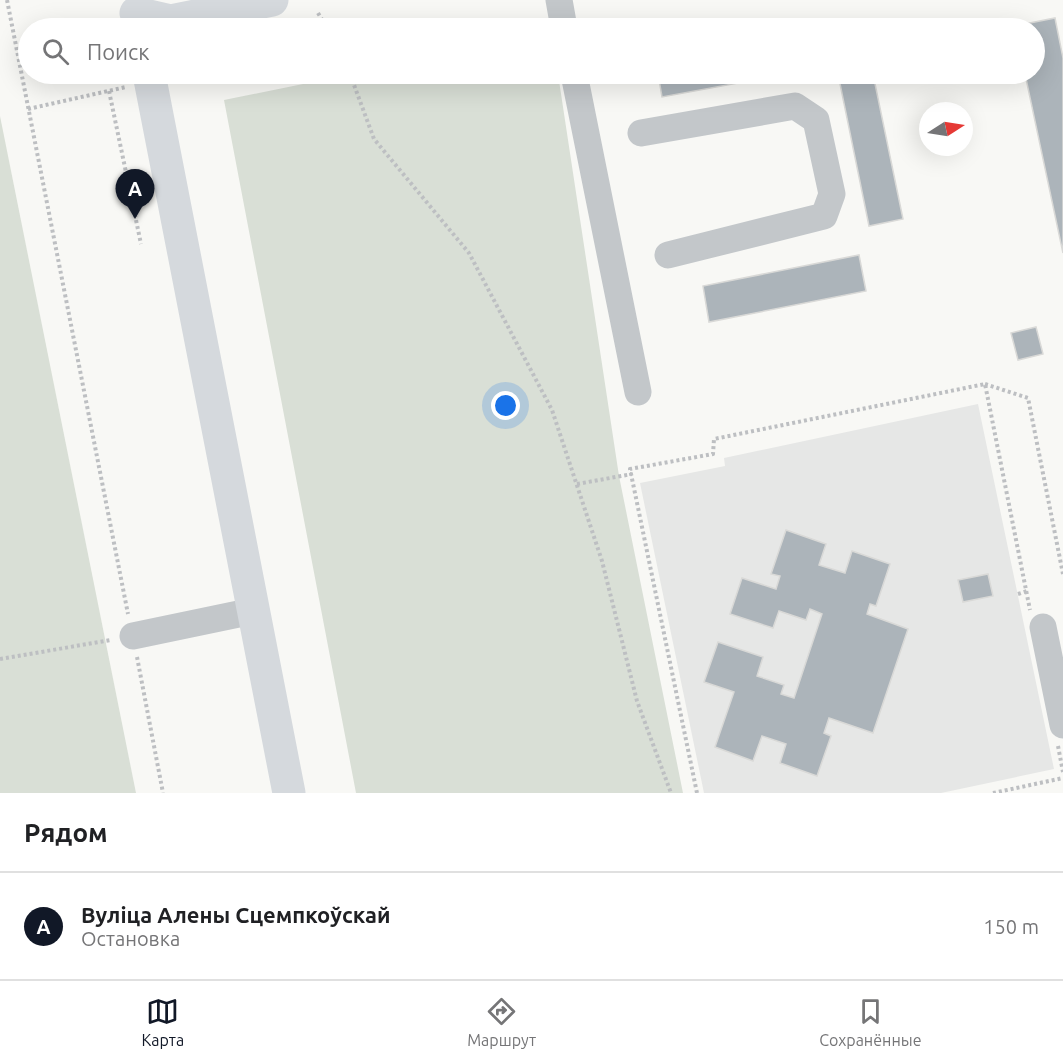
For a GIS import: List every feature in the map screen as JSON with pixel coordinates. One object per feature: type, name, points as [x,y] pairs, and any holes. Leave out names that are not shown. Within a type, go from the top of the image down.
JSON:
[{"type":"main road","points":[[185,18],[272,0]]},
{"type":"main road","points":[[140,10],[163,18]]},
{"type":"main road","points":[[151,84],[289,793]]},
{"type":"lane","points":[[559,0],[562,18]]},
{"type":"lane","points":[[576,84],[638,392]]},
{"type":"lane","points":[[640,133],[795,106],[816,120],[832,194],[824,216],[668,255]]},
{"type":"lane","points":[[133,636],[253,611]]},
{"type":"lane","points":[[1037,620],[1060,731]]},
{"type":"path","points":[[7,0],[18,57]]},
{"type":"path","points":[[318,13],[321,18]]},
{"type":"path","points":[[23,84],[163,793]]},
{"type":"path","points":[[28,109],[129,84]]},
{"type":"path","points":[[354,84],[374,139],[469,253],[552,410],[602,561],[637,701],[671,793]]},
{"type":"path","points":[[108,91],[141,244]]},
{"type":"path","points":[[985,384],[1027,591],[1037,620]]},
{"type":"path","points":[[697,793],[630,469],[713,454],[714,440],[985,384],[1028,398],[1063,574]]},
{"type":"path","points":[[577,484],[632,474]]},
{"type":"path","points":[[1057,541],[1063,540]]},
{"type":"path","points":[[1018,594],[1027,591]]},
{"type":"path","points":[[0,659],[133,636]]},
{"type":"path","points":[[1060,731],[1063,772]]},
{"type":"path","points":[[993,793],[1063,778]]},
{"type":"shaded area","points":[[303,84],[560,84],[619,476],[683,793],[356,793],[224,100]]},
{"type":"shaded area","points":[[0,116],[136,793],[0,793]]},
{"type":"shaded area","points":[[978,404],[1054,769],[941,793],[704,793],[640,483],[725,466],[724,458]]},
{"type":"building","points":[[1055,18],[1063,58],[1063,253],[1027,84],[1045,84],[1045,20]]},
{"type":"building","points":[[660,84],[733,84],[662,97]]},
{"type":"building","points":[[840,84],[875,84],[903,219],[869,226]]},
{"type":"building","points":[[859,255],[866,291],[709,322],[703,286]]},
{"type":"building","points":[[1036,327],[1043,354],[1018,360],[1011,333]]},
{"type":"building","points":[[786,530],[826,544],[819,565],[845,573],[852,551],[890,564],[876,606],[870,604],[867,614],[908,629],[873,733],[829,718],[824,733],[831,736],[817,776],[780,763],[786,744],[762,736],[753,761],[715,747],[734,692],[704,682],[718,642],[763,657],[757,676],[784,685],[781,694],[794,698],[822,614],[810,609],[806,620],[779,611],[773,628],[730,614],[742,578],[776,589],[780,576],[771,574]]},
{"type":"building","points":[[988,574],[993,596],[963,602],[958,580]]},
{"type":"place","name":"Вуліца Алены Сцемпкоўскай","points":[[135,219]]}]
